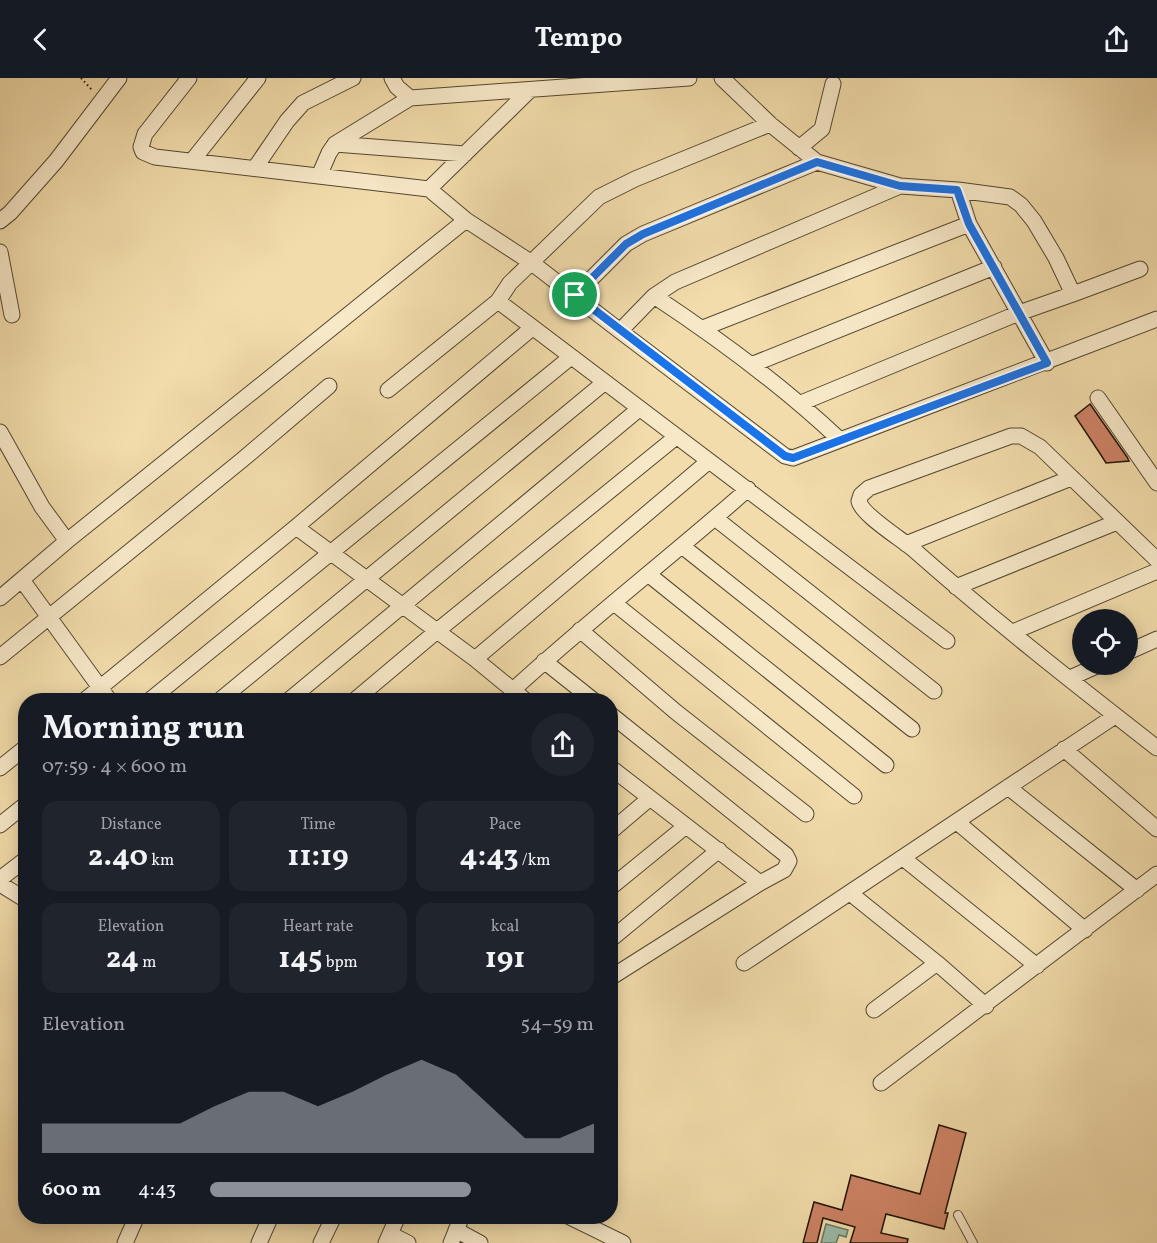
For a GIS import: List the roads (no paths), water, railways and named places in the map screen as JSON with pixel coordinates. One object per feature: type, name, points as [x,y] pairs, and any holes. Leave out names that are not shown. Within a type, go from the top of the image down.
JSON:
[{"type":"street","points":[[0,221],[10,213],[56,161],[119,78]]},
{"type":"street","points":[[189,78],[145,134],[141,147],[143,152],[155,157],[429,189],[466,220],[532,263],[575,295],[785,456],[793,458],[1047,363],[1157,319]]},
{"type":"street","points":[[192,161],[258,78]]},
{"type":"street","points":[[255,168],[287,121],[303,103],[353,78]]},
{"type":"street","points":[[393,78],[397,87],[410,98]]},
{"type":"street","points":[[319,176],[335,144],[410,98],[688,78]]},
{"type":"street","points":[[722,78],[770,124],[817,162],[900,186],[1010,197],[1021,205],[1040,230],[1073,294]]},
{"type":"street","points":[[799,148],[822,129],[833,84]]},
{"type":"street","points":[[429,189],[530,90]]},
{"type":"street","points":[[388,390],[498,301],[510,283],[599,197],[635,179],[770,124]]},
{"type":"street","points":[[335,144],[465,154]]},
{"type":"street","points":[[575,295],[626,244],[643,234],[817,162]]},
{"type":"street","points":[[620,331],[654,296],[675,282],[900,186]]},
{"type":"street","points":[[957,190],[969,224],[1047,363]]},
{"type":"street","points":[[0,598],[67,541],[466,220]]},
{"type":"street","points":[[703,328],[969,224]]},
{"type":"street","points":[[0,252],[12,315]]},
{"type":"street","points":[[751,365],[994,267]]},
{"type":"street","points":[[801,403],[1019,313],[1140,269]]},
{"type":"street","points":[[654,296],[703,328],[801,403],[840,440]]},
{"type":"street","points":[[498,301],[946,641]]},
{"type":"street","points":[[105,693],[296,527],[532,328]]},
{"type":"street","points":[[159,693],[571,357]]},
{"type":"street","points":[[229,693],[605,382]]},
{"type":"street","points":[[0,657],[329,386]]},
{"type":"street","points":[[1098,398],[1157,483]]},
{"type":"street","points":[[297,693],[639,409]]},
{"type":"street","points":[[0,432],[42,507],[67,541]]},
{"type":"street","points":[[1157,560],[1040,447],[1021,436],[1011,436],[869,488],[861,495],[860,506],[956,587],[1157,748]]},
{"type":"street","points":[[363,693],[676,437]]},
{"type":"street","points":[[475,659],[709,461]]},
{"type":"street","points":[[906,544],[1071,478]]},
{"type":"street","points":[[513,690],[580,630],[748,489]]},
{"type":"street","points":[[715,518],[934,691]]},
{"type":"street","points":[[956,587],[1117,522]]},
{"type":"street","points":[[296,527],[475,659],[517,693]]},
{"type":"street","points":[[682,546],[912,729]]},
{"type":"street","points":[[1013,632],[1157,571]]},
{"type":"street","points":[[648,574],[886,765]]},
{"type":"street","points":[[22,580],[103,693]]},
{"type":"street","points":[[614,603],[765,727],[854,796]]},
{"type":"street","points":[[580,630],[676,712],[806,814]]},
{"type":"street","points":[[1138,648],[1157,639]]},
{"type":"street","points":[[544,661],[584,693]]},
{"type":"street","points":[[1070,678],[1077,675]]},
{"type":"street","points":[[744,963],[1115,716]]},
{"type":"street","points":[[618,720],[786,855],[789,861],[784,870],[618,973]]},
{"type":"street","points":[[1065,749],[1157,829]]},
{"type":"street","points":[[0,768],[18,753]]},
{"type":"street","points":[[618,776],[650,798],[760,883]]},
{"type":"street","points":[[1008,787],[1137,890]]},
{"type":"street","points":[[618,825],[650,798]]},
{"type":"street","points":[[0,825],[18,810]]},
{"type":"street","points":[[957,822],[1085,930]]},
{"type":"street","points":[[618,881],[686,826]]},
{"type":"street","points":[[618,933],[719,850]]},
{"type":"street","points":[[903,858],[1037,966]]},
{"type":"street","points":[[0,879],[18,865]]},
{"type":"street","points":[[881,1083],[986,1006],[1157,874]]},
{"type":"street","points":[[0,884],[18,895]]},
{"type":"street","points":[[850,893],[986,1006]]},
{"type":"street","points":[[874,1010],[937,963]]},
{"type":"street","points":[[618,965],[625,969]]},
{"type":"street","points":[[125,1243],[133,1224]]},
{"type":"street","points":[[259,1243],[267,1224]]},
{"type":"street","points":[[321,1243],[330,1224]]},
{"type":"street","points":[[395,1224],[388,1239],[408,1243]]},
{"type":"street","points":[[584,1224],[623,1243]]},
{"type":"street","points":[[456,1230],[480,1243]]},
{"type":"lane","points":[[958,1215],[973,1243]]}]
